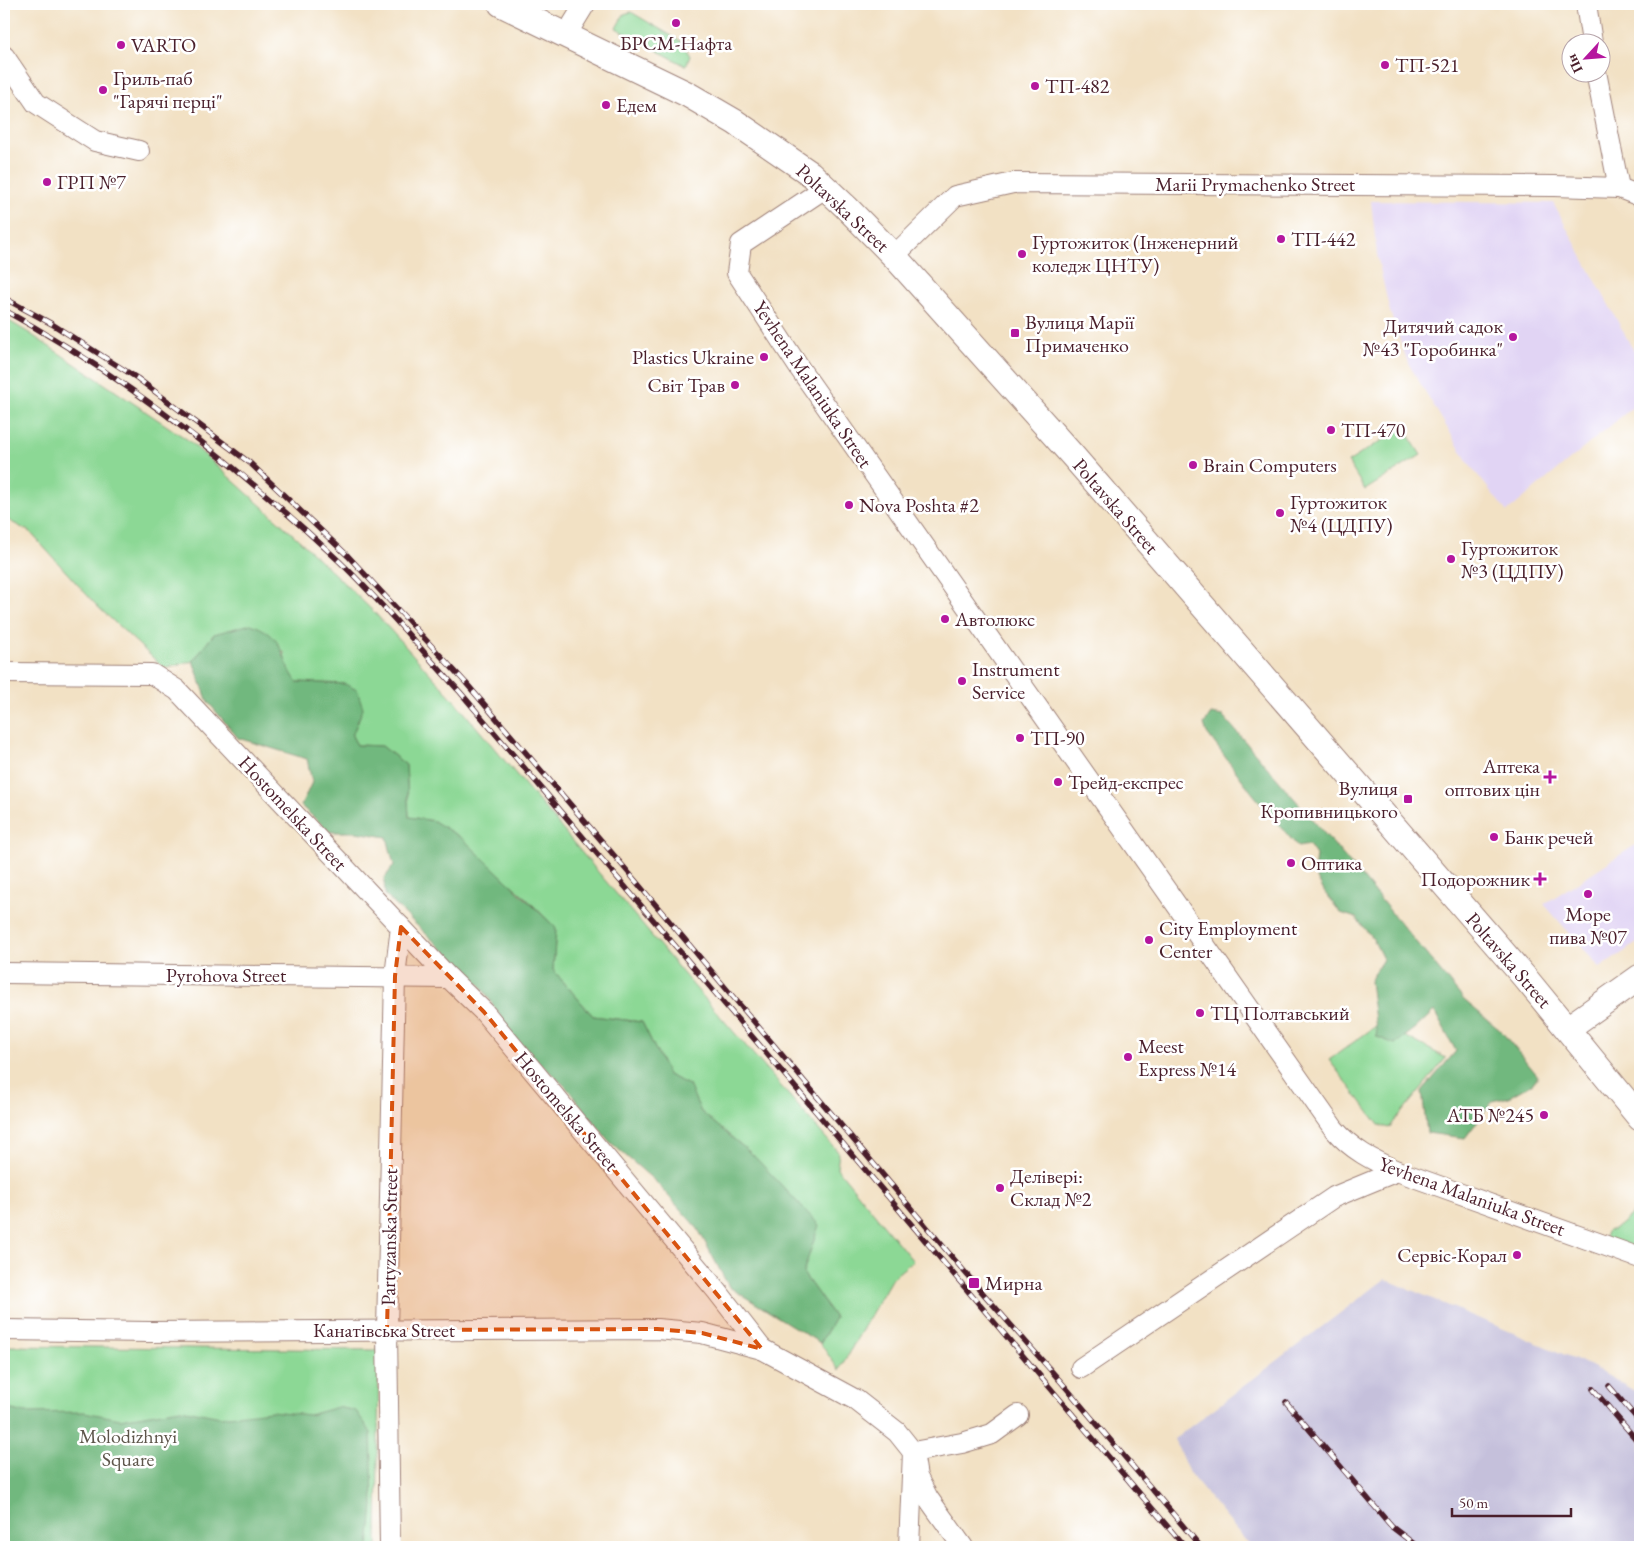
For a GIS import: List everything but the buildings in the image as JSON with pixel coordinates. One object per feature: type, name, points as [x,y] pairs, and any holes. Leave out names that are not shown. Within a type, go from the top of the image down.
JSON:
[{"type":"main road","name":"Poltavska Street","points":[[502,4],[687,94],[719,112],[811,174],[894,256],[1072,456],[1568,1028],[1640,1118]]},
{"type":"main road","points":[[1568,1028],[1640,977]]},
{"type":"street","points":[[566,35],[585,4]]},
{"type":"street","points":[[1586,4],[1590,32]]},
{"type":"street","points":[[4,56],[36,103],[96,140],[140,150]]},
{"type":"street","points":[[1598,82],[1619,188]]},
{"type":"street","name":"Marii Prymachenko Street","points":[[894,256],[955,196],[1013,183],[1373,184],[1619,188],[1640,196]]},
{"type":"street","name":"Yevhena Malaniuka Street","points":[[825,188],[741,244],[737,273],[800,369],[1334,1129],[1347,1144],[1364,1156],[1397,1171],[1640,1258]]},
{"type":"street","name":"Hostomelska Street","points":[[4,673],[152,674],[178,690],[449,978],[484,1012],[711,1283],[762,1349],[856,1400],[897,1432],[913,1452],[917,1477],[928,1498],[963,1547]]},
{"type":"street","name":"Partyzanska Street","points":[[390,1547],[387,1330],[395,976],[401,927]]},
{"type":"street","name":"Pyrohova Street","points":[[4,974],[395,976],[449,978]]},
{"type":"street","points":[[1081,1368],[1334,1197],[1397,1171]]},
{"type":"street","name":"Канатівська Street","points":[[4,1330],[150,1332],[657,1328],[702,1333],[762,1349]]},
{"type":"street","points":[[909,1547],[913,1452],[962,1443],[992,1434],[1018,1415]]},
{"type":"highlighted area","points":[[401,927],[484,1012],[762,1349],[702,1333],[657,1329],[387,1330],[395,976]]},
{"type":"shaded area","name":"Дитячий садок №43 \"Горобинка\"","points":[[1371,201],[1553,203],[1640,362],[1640,401],[1507,512],[1469,464],[1408,363],[1390,312],[1377,255]]},
{"type":"shaded area","points":[[1640,842],[1640,941],[1600,968],[1544,904]]},
{"type":"shaded area","points":[[1385,1279],[1589,1365],[1640,1394],[1640,1547],[1251,1547],[1189,1473],[1174,1439]]},
{"type":"green space","points":[[631,12],[682,42],[690,56],[686,66],[616,28],[624,14]]},
{"type":"green space","points":[[4,318],[188,440],[297,538],[375,613],[453,699],[687,978],[839,1153],[837,1168],[913,1261],[892,1278],[839,1370],[820,1343],[835,1318],[803,1273],[753,1155],[701,1112],[688,1085],[668,1075],[642,1022],[593,1016],[553,970],[556,928],[521,893],[434,821],[409,817],[406,765],[382,746],[357,745],[352,736],[363,708],[345,684],[297,682],[286,668],[284,652],[214,634],[193,661],[164,668],[97,606],[30,532],[4,518]]},
{"type":"green space","points":[[1403,427],[1421,455],[1365,490],[1348,462]]},
{"type":"green space","points":[[251,624],[263,629],[276,641],[297,682],[345,684],[357,690],[363,708],[352,736],[357,745],[382,746],[406,765],[409,817],[434,821],[463,839],[556,928],[553,970],[593,1016],[642,1022],[668,1075],[689,1085],[701,1112],[753,1155],[819,1225],[803,1273],[835,1318],[820,1343],[729,1287],[698,1229],[656,1182],[609,1141],[566,1087],[515,1040],[481,986],[385,895],[384,879],[394,865],[387,837],[356,832],[330,832],[301,806],[312,782],[307,759],[238,738],[208,702],[193,661],[214,634]]},
{"type":"green space","points":[[1211,714],[1223,716],[1362,877],[1464,1000],[1501,1031],[1538,1076],[1533,1083],[1509,1097],[1493,1101],[1465,1138],[1427,1133],[1422,1091],[1456,1051],[1434,1011],[1395,1044],[1377,1037],[1370,981],[1383,959],[1373,939],[1356,918],[1341,913],[1325,893],[1314,873],[1316,855],[1309,845],[1298,847],[1253,794],[1207,733],[1204,724]]},
{"type":"green space","points":[[1380,1023],[1446,1058],[1389,1128],[1379,1125],[1329,1060]]},
{"type":"green space","points":[[1640,1208],[1640,1251],[1604,1239],[1608,1230],[1614,1230]]},
{"type":"green space","name":"Molodіzhnyi Square","points":[[4,1346],[379,1350],[377,1547],[4,1547]]},
{"type":"green space","name":"Molodіzhnyi Square","points":[[338,1407],[356,1411],[371,1433],[373,1506],[369,1547],[4,1547],[4,1408],[25,1413],[84,1412],[120,1419],[181,1409],[220,1417],[271,1411],[309,1415]]},
{"type":"railway","points":[[4,298],[52,324],[137,378],[250,463],[348,556],[466,683],[612,853],[974,1283],[1062,1383],[1201,1547]]},
{"type":"railway","points":[[4,310],[94,364],[221,457],[300,525],[370,593],[460,692],[1185,1547]]},
{"type":"railway","points":[[1609,1386],[1640,1422]]},
{"type":"railway","points":[[1593,1389],[1640,1444]]},
{"type":"railway","points":[[1286,1402],[1392,1527],[1418,1547]]},
{"type":"place","name":"БРСМ-Нафта","points":[[676,23]]},
{"type":"place","name":"VARTO","points":[[121,45]]},
{"type":"place","name":"ТП-521","points":[[1385,65]]},
{"type":"place","name":"ТП-482","points":[[1035,86]]},
{"type":"place","name":"Гриль-паб \"Гарячі перці\"","points":[[103,90]]},
{"type":"place","name":"Едем","points":[[606,105]]},
{"type":"place","name":"ГРП №7","points":[[47,182]]},
{"type":"place","name":"ТП-442","points":[[1281,239]]},
{"type":"place","name":"Гуртожиток (Інженерний коледж ЦНТУ)","points":[[1022,254]]},
{"type":"place","name":"Вулиця Марії Примаченко","points":[[1015,333]]},
{"type":"place","name":"Дитячий садок №43 \"Горобинка\"","points":[[1513,337]]},
{"type":"place","name":"Plastics Ukraine","points":[[764,357]]},
{"type":"place","name":"Світ Трав","points":[[735,385]]},
{"type":"place","name":"ТП-470","points":[[1331,430]]},
{"type":"place","name":"Brain Computers","points":[[1193,465]]},
{"type":"place","name":"Nova Poshta #2","points":[[849,505]]},
{"type":"place","name":"Гуртожиток №4 (ЦДПУ)","points":[[1280,513]]},
{"type":"place","name":"Гуртожиток №3 (ЦДПУ)","points":[[1451,559]]},
{"type":"place","name":"Автолюкс","points":[[945,619]]},
{"type":"place","name":"Instrument Service","points":[[962,681]]},
{"type":"place","name":"ТП-90","points":[[1020,738]]},
{"type":"place","name":"Аптека оптових цін","points":[[1550,777]]},
{"type":"place","name":"Трейд-експрес","points":[[1058,782]]},
{"type":"place","name":"Вулиця Кропивницького","points":[[1408,799]]},
{"type":"place","name":"Банк речей","points":[[1494,837]]},
{"type":"place","name":"Оптика","points":[[1291,863]]},
{"type":"place","name":"Подорожник","points":[[1540,879]]},
{"type":"place","name":"Море пива №07","points":[[1588,894]]},
{"type":"place","name":"City Employment Center","points":[[1149,940]]},
{"type":"place","name":"ТЦ Полтавський","points":[[1200,1013]]},
{"type":"place","name":"Meest Express №14","points":[[1128,1057]]},
{"type":"place","name":"АТБ №245","points":[[1544,1115]]},
{"type":"place","name":"Делівері: Склад №2","points":[[1000,1188]]},
{"type":"place","name":"Сервіс-Корал","points":[[1517,1255]]},
{"type":"place","name":"Мирна","points":[[974,1283]]}]
